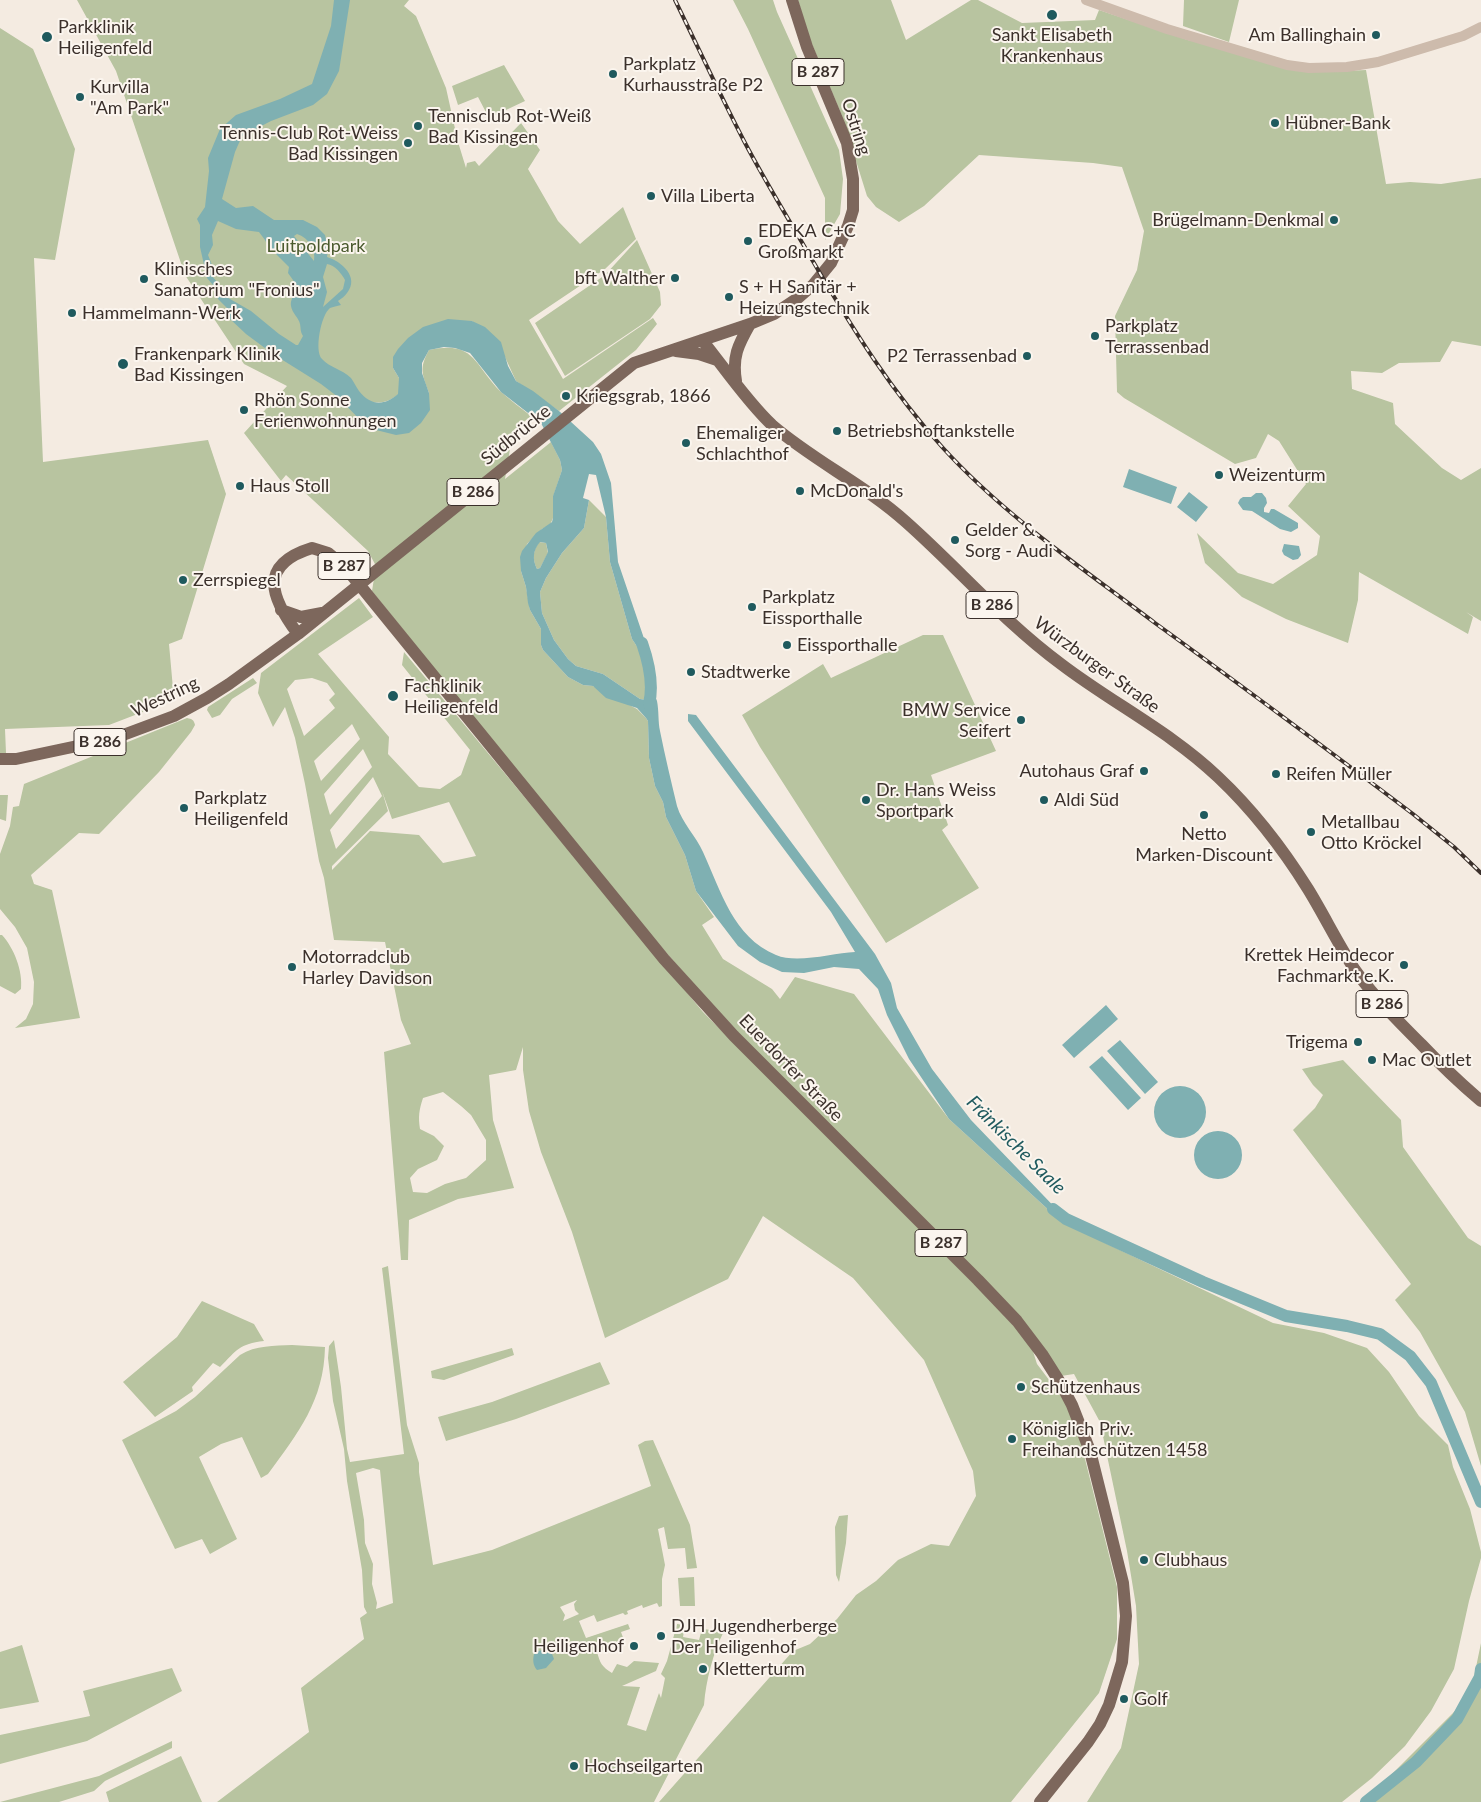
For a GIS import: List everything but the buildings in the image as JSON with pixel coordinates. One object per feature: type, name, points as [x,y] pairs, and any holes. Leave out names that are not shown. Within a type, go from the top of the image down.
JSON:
[{"type":"main road","name":"Ostring","points":[[702,340],[774,314],[798,298],[813,285],[831,264],[838,252],[853,210],[853,179],[847,143],[807,47],[792,0]]},
{"type":"main road","points":[[736,382],[735,356],[750,324]]},
{"type":"main road","name":"Südbrücke","points":[[324,612],[634,363],[702,340]]},
{"type":"main road","name":"Würzburger Straße","points":[[702,340],[772,425],[801,448],[842,474],[904,521],[990,603],[1045,652],[1208,767],[1235,794],[1262,826],[1307,888],[1345,954],[1372,992],[1436,1060],[1481,1101]]},
{"type":"main road","points":[[669,350],[699,354],[720,361]]},
{"type":"main road","name":"Euerdorfer Straße","points":[[298,634],[281,610],[274,593],[274,581],[277,572],[290,556],[312,548],[328,553],[346,567],[664,959],[772,1074],[978,1280],[1017,1321],[1042,1354],[1072,1405],[1090,1452],[1123,1583],[1126,1616],[1122,1662],[1109,1705],[1100,1724],[1040,1802]]},
{"type":"main road","points":[[281,610],[301,617],[324,612]]},
{"type":"main road","name":"B 286","points":[[298,634],[324,612]]},
{"type":"main road","name":"Westring","points":[[0,759],[16,758],[97,743],[174,716],[229,684],[298,634]]},
{"type":"street","points":[[1086,0],[1167,29],[1287,65],[1309,68],[1347,67],[1378,62],[1464,36],[1481,27]]},
{"type":"green space","name":"Luitpoldpark","points":[[77,0],[409,0],[404,6],[416,16],[446,88],[466,168],[467,163],[475,161],[479,166],[521,123],[540,150],[528,169],[558,221],[580,244],[623,207],[636,239],[605,269],[529,320],[563,379],[653,318],[657,324],[636,350],[559,411],[516,381],[505,357],[472,321],[393,368],[399,378],[399,394],[379,403],[371,402],[362,422],[429,393],[423,367],[429,350],[456,349],[472,357],[500,391],[531,416],[513,431],[505,479],[551,442],[560,460],[562,470],[553,497],[553,518],[550,525],[542,529],[527,544],[521,571],[530,610],[541,629],[541,645],[543,650],[568,677],[583,685],[593,686],[637,709],[648,721],[649,758],[655,786],[663,802],[666,817],[685,855],[696,891],[714,917],[702,925],[723,959],[772,989],[780,999],[795,977],[854,994],[949,1119],[1052,1213],[1103,1242],[1273,1323],[1324,1333],[1367,1348],[1389,1372],[1419,1416],[1448,1445],[1453,1467],[1470,1509],[1481,1552],[1454,1669],[1431,1711],[1405,1746],[1372,1778],[1342,1802],[1087,1802],[1121,1748],[1139,1664],[1136,1606],[1127,1551],[1100,1422],[1074,1374],[1061,1376],[720,1014],[621,901],[372,591],[376,566],[368,551],[286,475],[281,481],[244,433],[287,386],[244,364],[185,275],[116,71]]},
{"type":"green space","points":[[733,0],[773,0],[839,150],[843,179],[840,214],[825,240],[825,198]]},
{"type":"green space","points":[[798,0],[891,0],[906,40],[971,0],[978,0],[1022,23],[1095,20],[1099,10],[1188,40],[1326,72],[1366,70],[1386,184],[1410,182],[1441,184],[1481,178],[1481,346],[1452,341],[1440,362],[1399,363],[1382,373],[1351,371],[1352,389],[1393,403],[1395,424],[1442,468],[1461,480],[1481,468],[1481,621],[1466,612],[1473,617],[1468,634],[1359,572],[1358,600],[1348,643],[1286,619],[1242,597],[1205,563],[1197,533],[1238,573],[1273,584],[1317,555],[1320,536],[1288,506],[1306,484],[1279,441],[1268,434],[1256,458],[1235,464],[1117,392],[1115,316],[1137,270],[1144,231],[1122,167],[1093,163],[979,155],[924,206],[899,222],[876,207],[867,196],[842,116],[809,37]]},
{"type":"green space","points":[[1184,0],[1239,0],[1229,42],[1183,26]]},
{"type":"green space","points":[[0,28],[33,49],[75,149],[55,260],[34,258],[43,462],[208,440],[226,494],[182,639],[169,644],[174,700],[109,725],[5,729],[6,753],[0,753]]},
{"type":"green space","points":[[504,65],[525,101],[489,118],[478,97],[458,105],[452,86]]},
{"type":"green space","points":[[637,240],[660,292],[661,305],[650,319],[565,376],[535,323],[605,275]]},
{"type":"green space","points":[[589,500],[606,517],[610,562],[632,639],[646,660],[647,700],[640,699],[603,674],[576,666],[568,659],[554,640],[542,613],[540,592],[546,578],[562,553],[584,528]]},
{"type":"green space","points":[[539,542],[546,543],[548,553],[540,568],[537,569],[534,555],[535,548]]},
{"type":"green space","points":[[359,598],[373,617],[318,654],[389,737],[388,754],[419,787],[440,789],[461,775],[470,750],[402,665],[404,652],[703,1012],[1011,1321],[1031,1345],[1037,1364],[1062,1397],[1077,1427],[1117,1587],[1117,1639],[1099,1693],[1011,1802],[659,1802],[793,1651],[810,1644],[837,1619],[856,1595],[876,1581],[898,1560],[931,1544],[949,1546],[976,1496],[973,1471],[924,1360],[853,1278],[763,1216],[728,1279],[605,1338],[572,1232],[541,1152],[529,1111],[523,1070],[523,1047],[516,1070],[489,1075],[493,1120],[514,1188],[458,1199],[409,1220],[408,1260],[401,1260],[384,1052],[411,1044],[401,1020],[385,942],[334,940],[324,878],[295,738],[285,707],[273,727],[258,693],[261,673]],"holes":[[[312,678],[327,683],[335,694],[329,700],[335,708],[304,736],[287,689],[295,680]],[[352,724],[360,739],[321,781],[314,761]],[[363,749],[372,767],[330,815],[324,794]],[[373,777],[382,796],[336,849],[330,830]],[[382,791],[392,819],[449,802],[476,856],[443,863],[419,835],[370,831],[332,870],[332,866],[388,811]],[[443,1092],[471,1115],[486,1140],[486,1160],[466,1178],[445,1184],[427,1193],[413,1192],[410,1178],[418,1169],[437,1160],[444,1146],[434,1136],[420,1129],[420,1110],[423,1098]]]},
{"type":"green space","name":"Dr. Hans Weiss Sportpark","points":[[923,635],[943,635],[996,751],[931,775],[948,825],[942,830],[979,888],[886,943],[760,747],[742,715],[823,664],[831,678]]},
{"type":"green space","points":[[253,678],[257,683],[232,699],[220,715],[212,718],[207,710],[208,707]]},
{"type":"green space","points":[[187,718],[195,723],[191,732],[159,772],[103,830],[99,834],[79,833],[31,875],[34,884],[52,890],[80,1018],[15,1028],[26,1019],[33,1004],[34,982],[27,948],[15,927],[0,909],[0,854],[10,826],[13,807],[19,806],[24,784]]},
{"type":"green space","points":[[0,795],[8,795],[6,821],[0,819]]},
{"type":"green space","points":[[0,935],[10,946],[19,967],[21,989],[15,994],[0,986]]},
{"type":"green space","points":[[1343,1060],[1401,1120],[1403,1147],[1468,1238],[1481,1246],[1481,1466],[1465,1412],[1420,1332],[1395,1300],[1411,1284],[1293,1130],[1315,1108],[1323,1095],[1302,1069]]},
{"type":"green space","points":[[388,1266],[407,1425],[419,1463],[433,1565],[492,1550],[651,1486],[638,1445],[645,1441],[653,1440],[690,1525],[697,1568],[687,1569],[685,1548],[668,1549],[664,1527],[658,1529],[665,1565],[662,1579],[662,1606],[659,1607],[657,1603],[643,1608],[642,1605],[627,1611],[628,1614],[625,1615],[623,1613],[597,1622],[594,1615],[579,1621],[586,1638],[628,1624],[630,1629],[621,1632],[625,1643],[622,1645],[615,1641],[610,1648],[597,1652],[602,1664],[612,1673],[617,1664],[627,1667],[634,1661],[659,1663],[656,1671],[622,1686],[640,1687],[627,1725],[646,1731],[659,1693],[661,1698],[665,1678],[661,1674],[667,1661],[677,1624],[685,1625],[683,1637],[699,1640],[702,1629],[724,1631],[711,1667],[704,1705],[654,1802],[217,1802],[309,1732],[301,1688],[364,1639],[360,1618],[367,1613],[364,1607],[362,1570],[347,1481],[344,1449],[333,1401],[328,1358],[329,1346],[334,1340],[350,1462],[404,1454],[382,1268]],"holes":[[[373,1468],[380,1470],[393,1603],[376,1609],[377,1603],[372,1584],[373,1564],[365,1543],[364,1520],[356,1473]],[[577,1600],[574,1604],[575,1610],[579,1614],[563,1621],[565,1615],[560,1607]]]},
{"type":"green space","points":[[202,1301],[254,1324],[264,1341],[244,1346],[220,1367],[213,1363],[192,1387],[193,1391],[155,1417],[123,1382],[177,1337]]},
{"type":"green space","points":[[292,1345],[325,1347],[320,1384],[299,1430],[268,1474],[261,1478],[242,1437],[221,1444],[199,1457],[237,1539],[210,1554],[202,1539],[175,1549],[122,1440],[176,1411],[195,1397],[240,1355],[259,1348]]},
{"type":"green space","points":[[512,1348],[514,1355],[444,1380],[432,1378],[431,1371]]},
{"type":"green space","points":[[600,1362],[610,1384],[516,1419],[446,1441],[438,1417],[492,1402]]},
{"type":"green space","points":[[848,1515],[846,1543],[839,1582],[836,1575],[835,1527],[839,1516]]},
{"type":"green space","points":[[694,1577],[695,1606],[680,1606],[678,1578]]},
{"type":"green space","points":[[1481,1643],[1481,1802],[1364,1802],[1470,1696]]},
{"type":"green space","points":[[22,1645],[39,1702],[0,1709],[0,1652]]},
{"type":"green space","points":[[172,1668],[182,1691],[87,1741],[0,1764],[0,1735],[90,1716],[83,1691]]},
{"type":"green space","points":[[172,1741],[172,1748],[105,1781],[94,1791],[59,1802],[0,1802],[99,1776]]},
{"type":"green space","points":[[181,1756],[202,1802],[109,1802],[106,1792]]},
{"type":"water","points":[[334,0],[350,0],[339,71],[327,94],[313,105],[271,121],[242,136],[235,152],[222,199],[236,208],[253,206],[274,220],[303,220],[317,227],[325,235],[328,249],[327,257],[343,266],[351,281],[347,293],[338,301],[341,305],[330,308],[321,325],[320,355],[325,362],[351,378],[359,391],[368,399],[378,403],[388,401],[398,394],[399,378],[393,368],[393,357],[408,338],[423,327],[448,319],[472,321],[485,327],[501,342],[508,366],[516,381],[533,391],[559,411],[593,442],[601,454],[611,483],[618,562],[651,659],[646,660],[632,639],[610,562],[606,517],[596,475],[589,474],[583,498],[589,500],[584,528],[562,553],[546,578],[540,592],[542,613],[554,640],[568,659],[576,666],[603,674],[640,699],[647,700],[650,687],[657,701],[660,731],[679,812],[700,846],[730,911],[749,937],[761,947],[776,955],[785,957],[804,958],[855,952],[831,912],[688,721],[688,714],[696,715],[875,954],[891,983],[897,1008],[932,1069],[971,1120],[1066,1219],[1052,1213],[949,1119],[909,1059],[887,1015],[878,989],[859,969],[834,967],[804,973],[782,972],[760,962],[738,946],[696,891],[685,855],[666,817],[663,802],[655,786],[649,758],[648,721],[637,708],[606,698],[593,686],[583,685],[568,677],[543,650],[541,645],[541,629],[530,610],[521,571],[520,557],[522,551],[536,533],[552,522],[553,496],[562,470],[560,460],[541,423],[501,392],[470,353],[444,347],[429,350],[422,363],[422,373],[429,393],[430,410],[421,423],[409,433],[396,435],[376,430],[362,422],[338,397],[321,384],[273,354],[246,334],[229,318],[228,309],[218,299],[213,285],[207,278],[200,247],[200,225],[197,219],[205,207],[209,171],[208,158],[220,129],[236,115],[280,99],[312,84],[331,26]],"holes":[[[218,221],[236,229],[259,232],[270,250],[289,267],[288,273],[298,287],[293,290],[291,304],[303,336],[298,345],[279,334],[251,311],[223,295],[219,284],[210,274],[212,265],[208,255],[213,245],[212,235]],[[297,234],[311,244],[314,252],[314,261],[294,236]],[[327,264],[340,272],[345,280],[343,289],[323,307],[327,292],[323,277]],[[540,542],[546,543],[548,552],[540,568],[537,569],[534,562],[536,548]]]},
{"type":"water","points":[[1129,469],[1177,487],[1171,504],[1123,487]]},
{"type":"water","points":[[1189,492],[1208,507],[1196,522],[1177,507]]},
{"type":"water","points":[[1256,493],[1262,493],[1266,498],[1267,503],[1264,512],[1269,513],[1271,509],[1274,509],[1298,523],[1298,528],[1291,532],[1280,529],[1252,511],[1243,510],[1238,503],[1240,499],[1251,497]]},
{"type":"water","points":[[1284,544],[1299,546],[1301,555],[1298,559],[1293,560],[1284,555],[1282,551]]},
{"type":"water","points":[[1106,1005],[1118,1019],[1074,1058],[1062,1045]]},
{"type":"water","points":[[1120,1040],[1158,1082],[1145,1094],[1107,1051]]},
{"type":"water","points":[[1102,1056],[1141,1098],[1128,1110],[1089,1067]]},
{"type":"water","points":[[1180,1086],[1190,1088],[1198,1094],[1204,1102],[1206,1112],[1204,1122],[1198,1130],[1190,1136],[1180,1138],[1170,1136],[1162,1130],[1156,1122],[1154,1112],[1156,1102],[1162,1094],[1170,1088]]},
{"type":"water","points":[[1213,1131],[1223,1131],[1232,1135],[1238,1141],[1241,1146],[1241,1164],[1232,1175],[1223,1179],[1213,1179],[1204,1175],[1198,1169],[1194,1160],[1194,1150],[1198,1141],[1204,1135]]},
{"type":"water","points":[[546,1649],[552,1654],[554,1659],[546,1668],[537,1670],[533,1662],[535,1652]]},
{"type":"waterway","name":"Fränkische Saale","points":[[642,643],[650,674],[649,704]]},
{"type":"waterway","name":"Fränkische Saale","points":[[1053,1209],[1066,1219],[1203,1282],[1286,1316],[1347,1326],[1380,1334],[1410,1356],[1431,1383],[1481,1502]]},
{"type":"waterway","name":"Fränkische Saale","points":[[1366,1802],[1416,1762],[1457,1719],[1480,1677],[1481,1669]]},
{"type":"railway","points":[[675,0],[744,141],[828,287],[890,382],[924,427],[943,448],[967,473],[1018,519],[1413,814],[1454,847],[1481,873]]},
{"type":"place","name":"Sankt Elisabeth Krankenhaus","points":[[1052,15]]},
{"type":"place","name":"Am Ballinghain","points":[[1376,35]]},
{"type":"place","name":"Parkklinik Heiligenfeld","points":[[47,37]]},
{"type":"place","name":"Parkplatz Kurhausstraße P2","points":[[613,74]]},
{"type":"place","name":"Kurvilla \"Am Park\"","points":[[80,97]]},
{"type":"place","name":"Hübner-Bank","points":[[1275,123]]},
{"type":"place","name":"Tennisclub Rot-Weiß Bad Kissingen","points":[[418,126]]},
{"type":"place","name":"Tennis-Club Rot-Weiss Bad Kissingen","points":[[408,143]]},
{"type":"place","name":"Villa Liberta","points":[[651,196]]},
{"type":"place","name":"Brügelmann-Denkmal","points":[[1334,220]]},
{"type":"place","name":"EDEKA C+C Großmarkt","points":[[748,241]]},
{"type":"place","name":"bft Walther","points":[[675,278]]},
{"type":"place","name":"Klinisches Sanatorium \"Fronius\"","points":[[144,279]]},
{"type":"place","name":"S + H Sanitär + Heizungstechnik","points":[[729,297]]},
{"type":"place","name":"Hammelmann-Werk","points":[[72,313]]},
{"type":"place","name":"Parkplatz Terrassenbad","points":[[1095,336]]},
{"type":"place","name":"P2 Terrassenbad","points":[[1027,356]]},
{"type":"place","name":"Frankenpark Klinik Bad Kissingen","points":[[123,364]]},
{"type":"place","name":"Kriegsgrab, 1866","points":[[566,396]]},
{"type":"place","name":"Rhön Sonne Ferienwohnungen","points":[[244,410]]},
{"type":"place","name":"Betriebshoftankstelle","points":[[837,431]]},
{"type":"place","name":"Ehemaliger Schlachthof","points":[[686,443]]},
{"type":"place","name":"Weizenturm","points":[[1219,475]]},
{"type":"place","name":"Haus Stoll","points":[[240,486]]},
{"type":"place","name":"McDonald's","points":[[800,491]]},
{"type":"place","name":"Gelder & Sorg - Audi","points":[[955,540]]},
{"type":"place","name":"Zerrspiegel","points":[[183,580]]},
{"type":"place","name":"Parkplatz Eissporthalle","points":[[752,607]]},
{"type":"place","name":"Eissporthalle","points":[[787,645]]},
{"type":"place","name":"Stadtwerke","points":[[691,672]]},
{"type":"place","name":"Fachklinik Heiligenfeld","points":[[393,696]]},
{"type":"place","name":"BMW Service Seifert","points":[[1021,720]]},
{"type":"place","name":"Autohaus Graf","points":[[1144,771]]},
{"type":"place","name":"Reifen Müller","points":[[1276,774]]},
{"type":"place","name":"Dr. Hans Weiss Sportpark","points":[[866,800]]},
{"type":"place","name":"Aldi Süd","points":[[1044,800]]},
{"type":"place","name":"Parkplatz Heiligenfeld","points":[[184,808]]},
{"type":"place","name":"Netto Marken-Discount","points":[[1204,815]]},
{"type":"place","name":"Metallbau Otto Kröckel","points":[[1311,832]]},
{"type":"place","name":"Krettek Heimdecor Fachmarkt e.K.","points":[[1404,965]]},
{"type":"place","name":"Motorradclub Harley Davidson","points":[[292,967]]},
{"type":"place","name":"Trigema","points":[[1358,1042]]},
{"type":"place","name":"Mac Outlet","points":[[1372,1060]]},
{"type":"place","name":"Schützenhaus","points":[[1021,1387]]},
{"type":"place","name":"Königlich Priv. Freihandschützen 1458","points":[[1012,1439]]},
{"type":"place","name":"Clubhaus","points":[[1144,1560]]},
{"type":"place","name":"DJH Jugendherberge Der Heiligenhof","points":[[661,1636]]},
{"type":"place","name":"Heiligenhof","points":[[634,1646]]},
{"type":"place","name":"Kletterturm","points":[[703,1669]]},
{"type":"place","name":"Golf","points":[[1124,1699]]},
{"type":"place","name":"Hochseilgarten","points":[[574,1766]]}]
